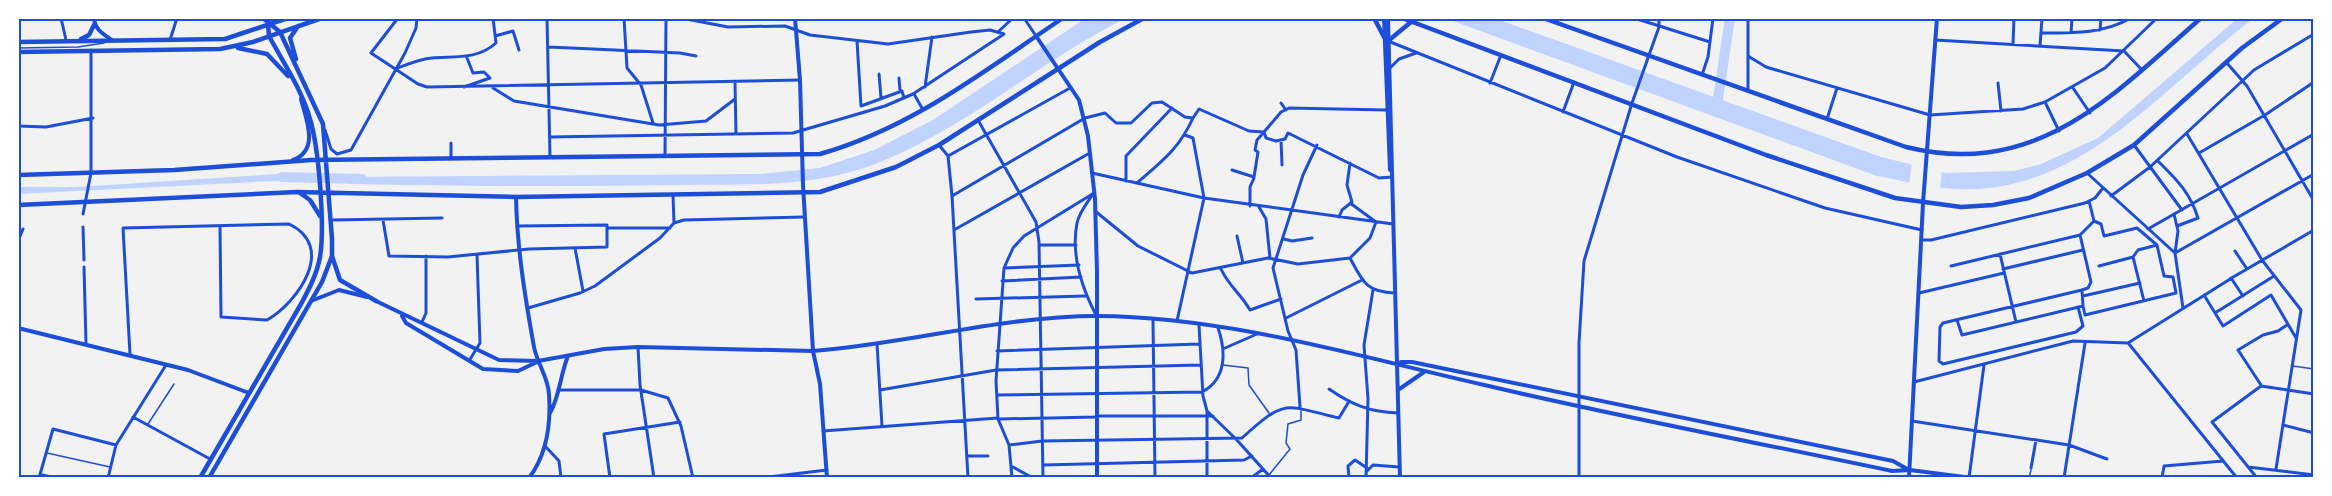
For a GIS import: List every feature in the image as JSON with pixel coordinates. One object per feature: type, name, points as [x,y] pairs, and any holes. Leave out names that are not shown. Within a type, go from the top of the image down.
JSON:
[{"type":"main road","points":[[79,40],[89,35],[94,25],[94,18]]},
{"type":"main road","points":[[263,18],[280,32],[323,124],[332,220],[332,256],[340,280],[402,316],[422,322],[475,351],[498,360],[538,361],[604,349],[638,347],[813,351],[1040,318],[1097,316],[1176,322],[1292,340],[1396,362],[1424,372],[1892,471],[1910,470],[1970,478]]},
{"type":"main road","points":[[18,42],[225,39],[288,18]]},
{"type":"main road","points":[[220,50],[322,18]]},
{"type":"main road","points":[[795,18],[813,351],[820,384],[827,478]]},
{"type":"main road","points":[[18,175],[174,170],[326,159],[346,161],[665,156],[802,157],[856,144],[924,111],[1063,18]]},
{"type":"main road","points":[[18,205],[297,192],[516,197],[820,192],[896,167],[939,145],[1058,68],[1144,18]]},
{"type":"main road","points":[[1374,18],[1386,39],[1389,69],[1400,478]]},
{"type":"main road","points":[[1402,18],[1574,82],[1633,101],[1766,155],[1895,198],[1961,207],[1992,205],[2029,198],[2087,173],[2134,145],[2226,62],[2283,18]]},
{"type":"main road","points":[[1543,18],[1826,121],[1927,152],[2002,149],[2059,131],[2090,113],[2201,18]]},
{"type":"main road","points":[[1909,478],[1923,203],[1937,18]]},
{"type":"main road","points":[[1386,20],[1386,111],[1388,163],[1392,177]]},
{"type":"main road","points":[[1386,39],[1411,21]]},
{"type":"main road","points":[[201,478],[313,280],[320,256],[319,192],[312,126],[300,95],[269,36],[268,24]]},
{"type":"main road","points":[[301,24],[293,30],[290,38],[305,84]]},
{"type":"main road","points":[[94,25],[112,40]]},
{"type":"main road","points":[[1036,36],[1082,105],[1085,118],[1095,211],[1097,478]]},
{"type":"main road","points":[[18,50],[197,52],[243,47],[267,54],[295,86]]},
{"type":"main road","points":[[280,55],[290,51]]},
{"type":"main road","points":[[291,161],[302,156],[309,144],[308,124],[300,95]]},
{"type":"main road","points":[[297,192],[310,200],[320,216]]},
{"type":"main road","points":[[516,197],[517,251],[538,361],[549,391],[550,414],[546,447],[529,478]]},
{"type":"main road","points":[[210,478],[325,277],[332,256]]},
{"type":"main road","points":[[311,302],[343,290],[376,301]]},
{"type":"main road","points":[[402,316],[406,323],[442,343],[468,362],[498,372],[520,371],[538,361]]},
{"type":"main road","points":[[18,328],[130,354],[249,393]]},
{"type":"main road","points":[[550,414],[558,390],[559,376],[568,356]]},
{"type":"main road","points":[[1396,362],[1412,362],[1893,461],[1910,470]]},
{"type":"main road","points":[[1397,390],[1424,372]]},
{"type":"street","points":[[61,18],[66,40]]},
{"type":"street","points":[[170,40],[177,18]]},
{"type":"street","points":[[398,18],[371,53],[427,87],[493,88],[800,81]]},
{"type":"street","points":[[338,154],[351,150],[416,28],[417,18]]},
{"type":"street","points":[[394,69],[429,58],[467,58],[496,43],[493,18]]},
{"type":"street","points":[[548,18],[551,159]]},
{"type":"street","points":[[624,18],[627,68],[641,85],[653,124]]},
{"type":"street","points":[[665,156],[666,18]]},
{"type":"street","points":[[681,18],[711,25],[795,28],[810,34],[888,44],[932,37],[999,31],[1014,18]]},
{"type":"street","points":[[1024,18],[1036,36]]},
{"type":"street","points":[[1634,18],[1710,42]]},
{"type":"street","points":[[1579,478],[1579,398],[1584,261],[1633,101],[1659,27],[1659,18]]},
{"type":"street","points":[[1701,76],[1710,42],[1713,18]]},
{"type":"street","points":[[1746,91],[1748,18]]},
{"type":"street","points":[[2013,44],[2014,18]]},
{"type":"street","points":[[2040,46],[2042,18]]},
{"type":"street","points":[[2071,33],[2072,18]]},
{"type":"street","points":[[2100,30],[2101,18]]},
{"type":"street","points":[[1748,56],[1766,67],[1930,115],[2001,111],[2045,102],[2073,88],[2105,68],[2157,18]]},
{"type":"street","points":[[2041,33],[2100,30],[2116,27],[2128,19]]},
{"type":"street","points":[[495,36],[513,31],[519,50]]},
{"type":"street","points":[[550,137],[802,132],[914,94],[1004,34],[999,31]]},
{"type":"street","points":[[2111,196],[2158,161],[2269,59],[2314,34]]},
{"type":"street","points":[[925,87],[932,37]]},
{"type":"street","points":[[1386,39],[1677,157],[1819,206],[1922,230]]},
{"type":"street","points":[[1935,40],[2124,51],[2142,70]]},
{"type":"street","points":[[857,41],[861,106],[900,92]]},
{"type":"street","points":[[549,47],[665,52],[696,56]]},
{"type":"street","points":[[83,214],[91,173],[93,118],[91,50]]},
{"type":"street","points":[[1389,69],[1399,58],[1418,53]]},
{"type":"street","points":[[1490,83],[1501,55]]},
{"type":"street","points":[[460,88],[490,78],[484,72],[473,73],[467,58]]},
{"type":"street","points":[[2226,62],[2243,81],[2265,115],[2314,201]]},
{"type":"street","points":[[879,74],[881,98]]},
{"type":"street","points":[[899,78],[900,92],[904,98]]},
{"type":"street","points":[[735,82],[736,135]]},
{"type":"street","points":[[1563,112],[1574,82]]},
{"type":"street","points":[[2199,153],[2265,115],[2314,82]]},
{"type":"street","points":[[1998,83],[2001,111]]},
{"type":"street","points":[[493,88],[514,101],[653,124],[706,121],[735,99]]},
{"type":"street","points":[[948,156],[1071,88]]},
{"type":"street","points":[[1826,121],[1837,88]]},
{"type":"street","points":[[2073,88],[2090,113]]},
{"type":"street","points":[[914,94],[924,111]]},
{"type":"street","points":[[952,196],[1085,118],[1105,113],[1116,123],[1131,123],[1152,103],[1162,102],[1185,117],[1193,118]]},
{"type":"street","points":[[2045,102],[2059,131]]},
{"type":"street","points":[[1281,103],[1286,110]]},
{"type":"street","points":[[1126,181],[1126,156],[1172,108]]},
{"type":"street","points":[[1137,183],[1159,167],[1185,135],[1199,109],[1249,131],[1264,132]]},
{"type":"street","points":[[1250,206],[1250,187],[1258,152],[1255,150],[1257,140],[1286,110],[1386,111]]},
{"type":"street","points":[[18,126],[46,128],[93,118]]},
{"type":"street","points":[[978,120],[1036,222],[1040,245],[1039,349],[1043,478]]},
{"type":"street","points":[[323,124],[332,148],[346,161]]},
{"type":"street","points":[[1264,132],[1266,138],[1281,140]]},
{"type":"street","points":[[1282,165],[1281,140],[1288,133],[1379,178],[1392,177]]},
{"type":"street","points":[[2187,134],[2262,260],[2300,308],[2276,469]]},
{"type":"street","points":[[2148,229],[2314,134]]},
{"type":"street","points":[[1176,322],[1204,198],[1193,138],[1185,135]]},
{"type":"street","points":[[451,144],[452,160]]},
{"type":"street","points":[[939,145],[948,156],[952,196],[968,478]]},
{"type":"street","points":[[2134,145],[2182,210]]},
{"type":"street","points":[[1300,407],[1296,350],[1273,268],[1303,175],[1317,146]]},
{"type":"street","points":[[953,230],[1088,154]]},
{"type":"street","points":[[2158,161],[2181,183],[2194,203],[2198,219],[2177,226]]},
{"type":"street","points":[[1339,217],[1352,202],[1347,185],[1350,163]]},
{"type":"street","points":[[1232,170],[1254,177]]},
{"type":"street","points":[[1090,173],[1250,206],[1393,224]]},
{"type":"street","points":[[2087,173],[2175,253]]},
{"type":"street","points":[[2175,253],[2314,174]]},
{"type":"street","points":[[1921,240],[1931,240],[2089,201],[2103,188]]},
{"type":"street","points":[[1012,478],[1009,445],[998,419],[996,370],[1004,268],[1013,248],[1036,228],[1094,193]]},
{"type":"street","points":[[1094,193],[1077,222],[1076,245],[1086,296],[1097,316]]},
{"type":"street","points":[[673,195],[674,224]]},
{"type":"street","points":[[2089,201],[2094,221]]},
{"type":"street","points":[[1350,203],[1376,222]]},
{"type":"street","points":[[1259,207],[1266,219],[1270,258]]},
{"type":"street","points":[[1095,211],[1138,246],[1186,270],[1202,273],[1270,258],[1298,264],[1350,258],[1370,238],[1376,222]]},
{"type":"street","points":[[2174,214],[2177,226],[2175,253],[2183,308]]},
{"type":"street","points":[[528,308],[583,291],[651,245],[674,224],[684,220],[804,217]]},
{"type":"street","points":[[332,220],[442,218]]},
{"type":"street","points":[[383,220],[389,256],[477,255],[607,247],[607,228]]},
{"type":"street","points":[[1951,266],[2080,235],[2094,221]]},
{"type":"street","points":[[2082,290],[2085,315],[2176,293],[2173,277],[2164,276],[2157,245],[2137,228],[2104,236],[2101,224],[2094,221]]},
{"type":"street","points":[[130,354],[123,228],[289,224],[305,233],[312,254],[302,284],[270,319],[263,321],[221,317],[220,227]]},
{"type":"street","points":[[517,226],[607,225],[607,228],[670,228]]},
{"type":"street","points":[[83,227],[84,260]]},
{"type":"street","points":[[18,241],[23,229]]},
{"type":"street","points":[[1914,382],[2073,341],[2128,343],[2231,278],[2314,230]]},
{"type":"street","points":[[2078,307],[2083,326],[2076,332],[1943,364],[1939,361],[1940,327],[1943,323],[2088,288],[2091,282],[2080,235]]},
{"type":"street","points":[[1237,236],[1243,263]]},
{"type":"street","points":[[1284,239],[1297,241],[1312,238]]},
{"type":"street","points":[[1040,245],[1076,245]]},
{"type":"street","points":[[2099,266],[2133,257],[2138,250],[2157,245]]},
{"type":"street","points":[[575,248],[583,291]]},
{"type":"street","points":[[1919,293],[2084,250]]},
{"type":"street","points":[[2235,251],[2247,269]]},
{"type":"street","points":[[2000,254],[2016,322]]},
{"type":"street","points":[[468,362],[480,344],[477,255]]},
{"type":"street","points":[[422,322],[426,313],[426,256]]},
{"type":"street","points":[[2133,257],[2144,301]]},
{"type":"street","points":[[1350,258],[1362,280],[1373,290],[1395,292]]},
{"type":"street","points":[[1004,268],[1079,265]]},
{"type":"street","points":[[84,267],[86,344]]},
{"type":"street","points":[[1221,269],[1232,290],[1244,298],[1250,310],[1281,299]]},
{"type":"street","points":[[2215,313],[2275,276]]},
{"type":"street","points":[[1002,280],[1082,277]]},
{"type":"street","points":[[2231,278],[2243,296]]},
{"type":"street","points":[[1286,318],[1362,280]]},
{"type":"street","points":[[2083,296],[2139,283]]},
{"type":"street","points":[[1366,478],[1368,409],[1364,355],[1367,318],[1373,290]]},
{"type":"street","points":[[2204,295],[2223,326],[2271,295],[2296,338]]},
{"type":"street","points":[[976,299],[1086,296]]},
{"type":"street","points":[[1956,320],[1962,335],[2083,306]]},
{"type":"street","points":[[1153,321],[1155,478]]},
{"type":"street","points":[[1199,325],[1202,392],[1207,413],[1208,478]]},
{"type":"street","points":[[2261,386],[2238,350],[2263,335],[2278,331],[2287,325]]},
{"type":"street","points":[[997,395],[1202,392],[1216,381],[1222,365],[1225,348],[1218,328]]},
{"type":"street","points":[[1225,348],[1257,334]]},
{"type":"street","points":[[877,343],[882,426]]},
{"type":"street","points":[[2064,478],[2085,343]]},
{"type":"street","points":[[2128,343],[2237,478]]},
{"type":"street","points":[[997,351],[1199,344]]},
{"type":"street","points":[[638,347],[641,390],[654,478]]},
{"type":"street","points":[[108,478],[116,446],[166,365]]},
{"type":"street","points":[[880,390],[996,370],[1154,369],[1200,365]]},
{"type":"street","points":[[1970,478],[1984,365]]},
{"type":"street","points":[[2257,478],[2212,422],[2261,386],[2289,388],[2314,394]]},
{"type":"street","points":[[1329,389],[1348,403],[1368,409],[1398,412]]},
{"type":"street","points":[[558,390],[641,390],[668,398],[680,422],[693,478]]},
{"type":"street","points":[[1009,445],[1042,441],[1236,439],[1242,438],[1269,413],[1292,406],[1339,418],[1348,403]]},
{"type":"street","points":[[824,431],[964,420],[1207,413],[1236,439],[1269,477]]},
{"type":"street","points":[[133,417],[210,459]]},
{"type":"street","points":[[1912,421],[2069,445],[2107,459]]},
{"type":"street","points":[[610,478],[604,434],[680,422]]},
{"type":"street","points":[[2283,425],[2314,433]]},
{"type":"street","points":[[40,476],[53,429],[116,446]]},
{"type":"street","points":[[2031,468],[2036,440]]},
{"type":"street","points":[[546,447],[559,461],[561,478]]},
{"type":"street","points":[[967,456],[988,456]]},
{"type":"street","points":[[1042,465],[1244,460],[1252,456]]},
{"type":"street","points":[[1349,478],[1348,466],[1355,459],[1367,469]]},
{"type":"street","points":[[2162,478],[2164,466],[2223,461]]},
{"type":"street","points":[[1367,469],[1373,465],[1399,467]]},
{"type":"street","points":[[1011,466],[1033,478]]},
{"type":"street","points":[[2248,467],[2314,475]]},
{"type":"street","points":[[1251,478],[1263,469]]},
{"type":"street","points":[[759,478],[793,472],[827,470]]},
{"type":"street","points":[[793,472],[793,478]]},
{"type":"lane","points":[[18,50],[78,47],[120,40]]},
{"type":"lane","points":[[1222,365],[1248,368],[1249,385],[1269,413]]},
{"type":"lane","points":[[2292,365],[2314,369]]},
{"type":"lane","points":[[147,425],[174,384]]},
{"type":"lane","points":[[1269,477],[1290,449],[1286,443],[1288,424],[1301,420],[1300,407]]},
{"type":"lane","points":[[47,453],[111,467]]},
{"type":"lane","points":[[2029,478],[2031,468]]},
{"type":"lane","points":[[40,476],[60,478]]},
{"type":"water","points":[[1086,18],[1126,18],[1065,53],[947,129],[885,160],[834,176],[782,183],[728,185],[349,184],[349,177],[760,174],[820,168],[874,150],[933,120]]},
{"type":"water","points":[[1445,18],[1494,18],[1881,157],[1946,173],[2014,171],[2041,164],[2098,138],[2238,18],[2254,18],[2150,107],[2113,135],[2075,159],[2035,178],[1991,188],[1944,188],[1877,176]]},
{"type":"water","points":[[294,173],[294,180],[18,194],[18,187],[76,187]]},
{"type":"pier","points":[[1912,162],[1942,169],[1940,191],[1909,185]]},
{"type":"waterway","points":[[1716,112],[1730,18]]},
{"type":"waterway","points":[[282,177],[362,179]]}]
